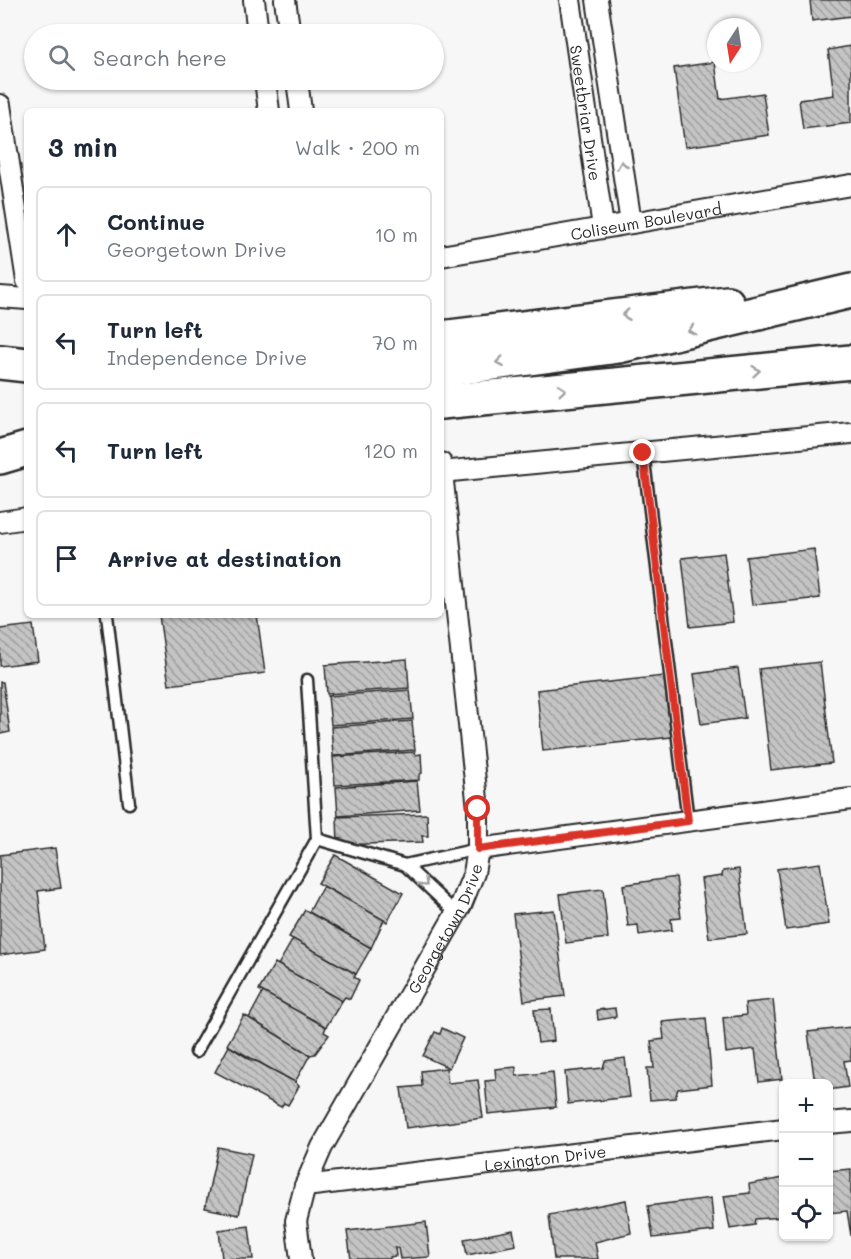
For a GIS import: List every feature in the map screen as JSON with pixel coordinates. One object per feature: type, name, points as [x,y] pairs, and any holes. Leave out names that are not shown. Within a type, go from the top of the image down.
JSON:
[{"type":"highway","points":[[444,338],[851,289]]},
{"type":"highway","points":[[444,370],[619,346],[851,289]]},
{"type":"highway","points":[[0,362],[24,365]]},
{"type":"highway","points":[[444,402],[851,362]]},
{"type":"highway","points":[[0,458],[24,450]]},
{"type":"highway","points":[[0,458],[24,454]]},
{"type":"street","points":[[254,0],[257,24]]},
{"type":"street","points":[[285,0],[289,24]]},
{"type":"street","name":"Sweetbriar Drive","points":[[570,0],[603,227]]},
{"type":"street","name":"Sweetbriar Drive","points":[[597,0],[631,223]]},
{"type":"street","points":[[266,90],[269,108]]},
{"type":"street","points":[[298,90],[301,108]]},
{"type":"street","points":[[0,105],[24,261]]},
{"type":"street","name":"Coliseum Boulevard","points":[[444,255],[851,185]]},
{"type":"street","points":[[0,297],[24,299]]},
{"type":"street","points":[[444,469],[851,433]]},
{"type":"street","name":"Georgetown Drive","points":[[301,1259],[296,1221],[305,1186],[322,1147],[456,914],[474,873],[478,849],[478,809],[444,488]]},
{"type":"street","points":[[0,522],[24,518]]},
{"type":"street","points":[[478,849],[851,799]]},
{"type":"street","points":[[833,1123],[851,1121]]},
{"type":"street","name":"Lexington Drive","points":[[305,1186],[779,1129]]},
{"type":"lane","points":[[643,453],[688,821]]},
{"type":"lane","points":[[108,618],[129,803]]},
{"type":"lane","points":[[196,1052],[318,839],[307,680]]},
{"type":"lane","points":[[318,839],[405,865],[456,914]]},
{"type":"lane","points":[[405,865],[478,849]]},
{"type":"building","points":[[810,0],[851,0],[851,16],[812,21]]},
{"type":"building","points":[[851,46],[851,123],[803,129],[799,100],[834,95],[828,50]]},
{"type":"building","points":[[707,63],[707,72],[716,72],[720,99],[763,93],[769,135],[685,147],[674,68]]},
{"type":"building","points":[[814,549],[820,598],[752,605],[746,557]]},
{"type":"building","points":[[724,553],[733,622],[690,627],[682,558]]},
{"type":"building","points":[[159,618],[257,618],[265,673],[169,685]]},
{"type":"building","points":[[33,625],[38,661],[0,666],[0,629]]},
{"type":"building","points":[[407,659],[409,688],[327,694],[325,665]]},
{"type":"building","points":[[820,662],[832,763],[771,770],[759,669]]},
{"type":"building","points":[[738,668],[745,718],[701,724],[694,674]]},
{"type":"building","points":[[664,676],[671,737],[543,751],[537,690]]},
{"type":"building","points":[[0,682],[3,682],[10,732],[0,734]]},
{"type":"building","points":[[410,690],[413,719],[331,725],[328,696]]},
{"type":"building","points":[[412,721],[415,750],[333,756],[331,727]]},
{"type":"building","points":[[415,752],[416,755],[421,754],[422,773],[419,775],[419,780],[335,785],[333,757]]},
{"type":"building","points":[[417,781],[420,810],[338,816],[336,787]]},
{"type":"building","points":[[427,814],[428,836],[422,836],[423,842],[338,845],[337,817]]},
{"type":"building","points":[[55,848],[61,888],[38,891],[45,949],[0,955],[0,855]]},
{"type":"building","points":[[335,855],[403,893],[387,922],[318,883]]},
{"type":"building","points":[[820,863],[829,924],[786,930],[777,869]]},
{"type":"building","points":[[739,869],[747,934],[709,938],[701,879],[722,876],[723,871]]},
{"type":"building","points":[[676,877],[681,918],[671,919],[672,930],[639,935],[638,925],[628,926],[623,885]]},
{"type":"building","points":[[323,886],[384,920],[371,948],[309,912]]},
{"type":"building","points":[[603,889],[608,938],[566,943],[560,894]]},
{"type":"building","points":[[305,910],[371,948],[356,974],[289,937]]},
{"type":"building","points":[[554,910],[565,996],[524,1001],[513,914]]},
{"type":"building","points":[[293,939],[356,974],[354,977],[359,980],[350,999],[345,997],[342,1001],[278,965]]},
{"type":"building","points":[[275,963],[342,1001],[326,1027],[259,990]]},
{"type":"building","points":[[263,992],[326,1027],[324,1032],[329,1035],[315,1054],[310,1055],[249,1018]]},
{"type":"building","points":[[773,1000],[782,1079],[759,1082],[755,1049],[726,1053],[723,1018],[746,1015],[745,1003]]},
{"type":"building","points":[[615,1008],[616,1017],[598,1020],[597,1010]]},
{"type":"building","points":[[551,1009],[554,1041],[538,1043],[534,1010]]},
{"type":"building","points":[[244,1015],[310,1055],[295,1082],[227,1045]]},
{"type":"building","points":[[706,1018],[712,1085],[678,1089],[675,1098],[650,1100],[647,1068],[654,1068],[651,1041],[664,1039],[662,1022]]},
{"type":"building","points":[[851,1027],[851,1060],[844,1061],[848,1087],[833,1089],[833,1079],[814,1079],[808,1032]]},
{"type":"building","points":[[442,1028],[463,1038],[449,1068],[423,1056],[435,1032],[440,1034]]},
{"type":"building","points":[[229,1046],[299,1086],[288,1105],[284,1103],[281,1107],[215,1072]]},
{"type":"building","points":[[625,1058],[630,1097],[568,1104],[565,1072],[603,1068],[605,1061]]},
{"type":"building","points":[[516,1067],[516,1076],[553,1072],[556,1107],[488,1114],[485,1081],[496,1080],[495,1069]]},
{"type":"building","points":[[446,1068],[448,1083],[478,1080],[483,1118],[406,1128],[401,1088],[422,1086],[421,1071]]},
{"type":"building","points":[[218,1147],[252,1154],[239,1215],[205,1208]]},
{"type":"building","points":[[851,1169],[851,1236],[847,1211],[833,1212],[833,1171]]},
{"type":"building","points":[[779,1179],[779,1217],[755,1219],[754,1225],[730,1229],[724,1196],[750,1193],[749,1184]]},
{"type":"building","points":[[711,1198],[714,1231],[653,1238],[648,1206]]},
{"type":"building","points":[[626,1200],[631,1233],[595,1242],[598,1259],[554,1259],[549,1215]]},
{"type":"building","points":[[426,1222],[430,1257],[400,1259],[398,1248],[395,1248],[396,1256],[390,1259],[351,1259],[347,1231]]},
{"type":"building","points":[[249,1226],[253,1259],[222,1259],[219,1230]]},
{"type":"building","points":[[513,1230],[516,1245],[467,1255],[464,1239]]},
{"type":"route","points":[[478,809],[478,849],[688,821],[643,453]]}]
